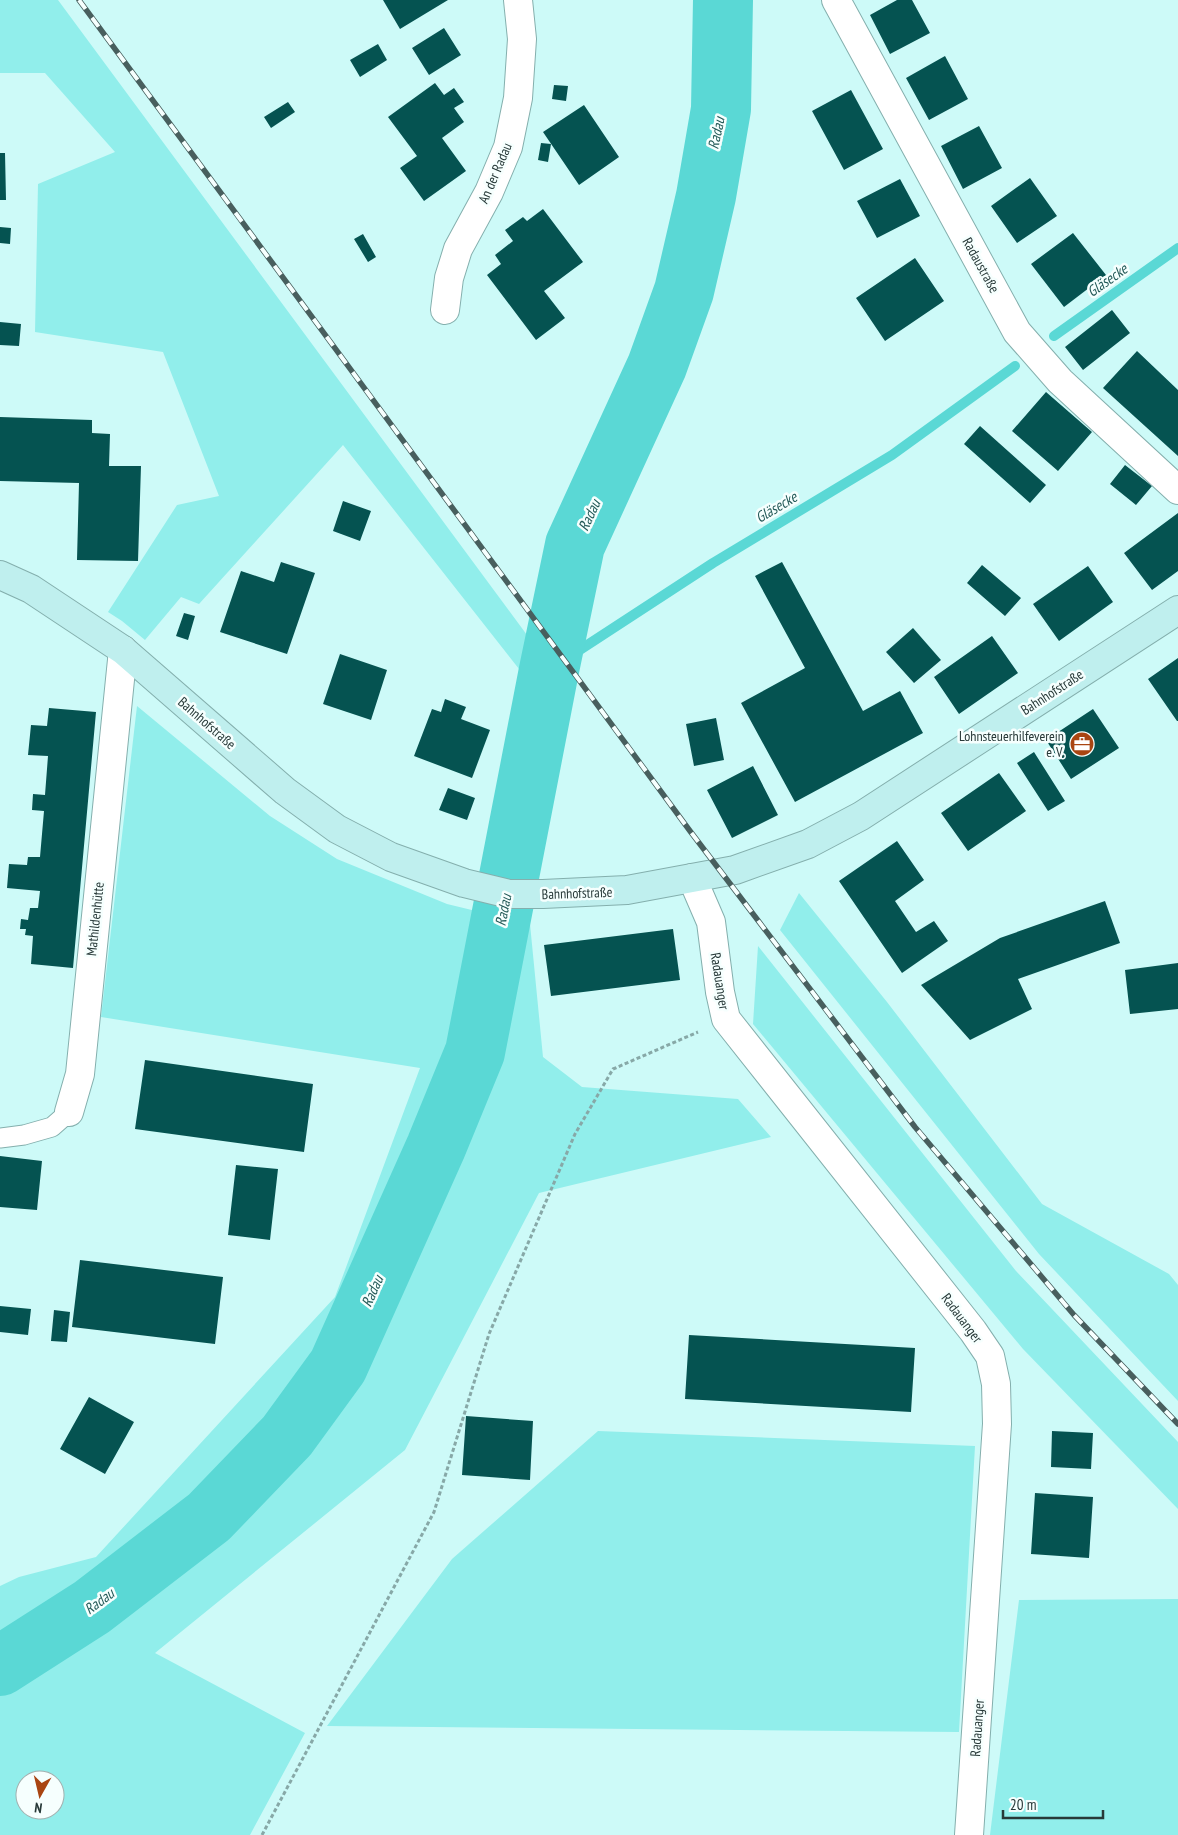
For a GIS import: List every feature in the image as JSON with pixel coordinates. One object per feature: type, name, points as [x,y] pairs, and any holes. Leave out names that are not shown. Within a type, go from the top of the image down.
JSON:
[{"type":"street","name":"An der Radau","points":[[445,310],[449,278],[458,249],[490,192],[508,147],[518,98],[522,40],[518,0]]},
{"type":"street","name":"Radaustraße","points":[[836,0],[1017,332],[1060,382],[1178,490]]},
{"type":"street","name":"Bahnhofstraße","points":[[0,575],[31,589],[123,650],[285,791],[337,829],[392,857],[464,882],[509,894],[627,890],[735,870],[808,844],[861,816],[1178,610]]},
{"type":"street","name":"Mathildenhütte","points":[[69,1112],[80,1074],[123,650]]},
{"type":"street","name":"Radauanger","points":[[692,878],[711,922],[720,992],[726,1019],[973,1331],[990,1356],[996,1384],[997,1424],[969,1835]]},
{"type":"lane","name":"Mathildenhütte","points":[[0,1138],[24,1135],[52,1128],[69,1112]]},
{"type":"path","points":[[262,1835],[434,1512],[489,1334],[575,1134],[613,1069],[726,1019]]},
{"type":"shaded area","points":[[0,0],[58,0],[541,654],[534,688],[343,445],[199,604],[181,597],[145,640],[108,612],[177,505],[219,496],[163,352],[35,332],[38,184],[115,152],[45,73],[0,73]]},
{"type":"shaded area","points":[[137,706],[270,816],[337,859],[447,904],[530,924],[543,1057],[582,1087],[738,1099],[771,1137],[539,1193],[405,1450],[155,1653],[305,1733],[250,1835],[0,1835],[0,1586],[19,1577],[96,1557],[335,1297],[420,1068],[101,1017]]},
{"type":"shaded area","points":[[799,893],[887,1002],[1042,1204],[1169,1274],[1178,1285],[1178,1401],[1039,1254],[780,930]]},
{"type":"shaded area","points":[[758,946],[1016,1271],[1178,1442],[1178,1509],[1023,1349],[753,1024]]},
{"type":"shaded area","points":[[598,1431],[975,1446],[959,1732],[327,1726],[452,1559]]},
{"type":"shaded area","points":[[1178,1599],[1178,1835],[990,1835],[1019,1600]]},
{"type":"building","points":[[383,0],[448,0],[400,29]]},
{"type":"building","points":[[897,0],[912,0],[930,33],[890,54],[870,15]]},
{"type":"building","points":[[444,28],[461,55],[429,75],[412,48]]},
{"type":"building","points":[[378,44],[387,60],[360,77],[350,60]]},
{"type":"building","points":[[945,56],[968,99],[929,120],[906,78]]},
{"type":"building","points":[[435,83],[444,95],[454,88],[464,102],[454,108],[464,122],[442,138],[466,171],[424,201],[400,168],[417,156],[388,117]]},
{"type":"building","points":[[554,85],[568,86],[566,101],[552,99]]},
{"type":"building","points":[[851,90],[883,149],[844,170],[812,111]]},
{"type":"building","points":[[288,102],[295,112],[271,128],[264,117]]},
{"type":"building","points":[[584,105],[619,157],[579,185],[543,132]]},
{"type":"building","points":[[979,126],[1002,168],[963,189],[941,146]]},
{"type":"building","points":[[541,143],[551,144],[548,162],[538,160]]},
{"type":"building","points":[[0,153],[5,153],[6,200],[0,200]]},
{"type":"building","points":[[1030,178],[1057,216],[1017,243],[991,206]]},
{"type":"building","points":[[900,179],[920,216],[877,238],[857,201]]},
{"type":"building","points":[[543,209],[583,262],[544,291],[565,318],[536,340],[487,275],[501,264],[495,255],[513,241],[505,230],[523,217],[527,221]]},
{"type":"building","points":[[0,227],[11,228],[10,244],[0,243]]},
{"type":"building","points":[[1073,233],[1106,275],[1064,307],[1031,264]]},
{"type":"building","points":[[363,234],[376,257],[368,262],[354,239]]},
{"type":"building","points":[[915,258],[944,301],[885,341],[856,298]]},
{"type":"building","points":[[1112,310],[1130,333],[1083,370],[1065,347]]},
{"type":"building","points":[[0,322],[21,324],[19,346],[0,345]]},
{"type":"building","points":[[1137,351],[1178,390],[1178,456],[1103,388]]},
{"type":"building","points":[[1046,392],[1092,432],[1058,471],[1012,431]]},
{"type":"building","points":[[0,417],[92,420],[92,433],[110,434],[109,466],[141,466],[138,561],[77,560],[79,483],[0,481]]},
{"type":"building","points":[[980,426],[1046,485],[1030,503],[964,444]]},
{"type":"building","points":[[1125,465],[1152,486],[1136,505],[1110,484]]},
{"type":"building","points":[[343,501],[371,511],[360,541],[333,531]]},
{"type":"building","points":[[1178,513],[1178,571],[1152,590],[1124,553]]},
{"type":"building","points":[[281,562],[315,573],[287,654],[220,632],[241,571],[274,582]]},
{"type":"building","points":[[782,562],[863,711],[900,691],[923,733],[795,802],[741,703],[805,668],[755,576]]},
{"type":"building","points":[[982,565],[1021,598],[1005,616],[967,583]]},
{"type":"building","points":[[1088,566],[1113,602],[1059,641],[1033,604]]},
{"type":"building","points":[[184,613],[195,616],[188,640],[176,636]]},
{"type":"building","points":[[913,628],[941,660],[914,683],[886,652]]},
{"type":"building","points":[[992,636],[1018,673],[959,714],[934,677]]},
{"type":"building","points":[[340,654],[387,670],[371,720],[323,704]]},
{"type":"building","points":[[1178,658],[1178,721],[1177,721],[1148,679]]},
{"type":"building","points":[[445,699],[466,707],[461,719],[490,730],[472,778],[414,756],[432,709],[441,712]]},
{"type":"building","points":[[49,708],[96,712],[73,968],[31,964],[33,936],[25,935],[26,929],[20,929],[21,919],[28,920],[30,908],[38,908],[40,891],[7,888],[9,864],[27,865],[28,857],[40,857],[44,811],[32,810],[33,794],[45,795],[48,756],[28,755],[31,725],[47,726]]},
{"type":"building","name":"Lohnsteuerhilfeverein e. V.","points":[[1093,709],[1119,748],[1071,779],[1046,740]]},
{"type":"building","points":[[716,718],[724,760],[694,766],[686,724]]},
{"type":"building","points":[[1034,752],[1065,801],[1048,811],[1017,763]]},
{"type":"building","points":[[753,766],[778,815],[732,838],[707,790]]},
{"type":"building","points":[[999,773],[1026,811],[968,851],[941,813]]},
{"type":"building","points":[[448,788],[475,798],[467,820],[439,810]]},
{"type":"building","points":[[897,841],[924,880],[895,901],[916,932],[934,921],[948,941],[902,973],[839,881]]},
{"type":"building","points":[[1105,901],[1120,943],[1018,979],[1032,1009],[970,1040],[921,985],[1000,938]]},
{"type":"building","points":[[673,929],[680,980],[551,996],[544,945]]},
{"type":"building","points":[[1178,963],[1178,1009],[1130,1014],[1125,970]]},
{"type":"building","points":[[145,1060],[313,1084],[304,1152],[135,1129]]},
{"type":"building","points":[[0,1156],[42,1161],[37,1210],[0,1207]]},
{"type":"building","points":[[236,1165],[278,1169],[270,1240],[228,1235]]},
{"type":"building","points":[[80,1260],[223,1277],[215,1344],[72,1327]]},
{"type":"building","points":[[0,1306],[31,1309],[28,1335],[0,1332]]},
{"type":"building","points":[[54,1310],[70,1312],[67,1342],[51,1341]]},
{"type":"building","points":[[689,1335],[915,1348],[911,1412],[685,1399]]},
{"type":"building","points":[[89,1397],[134,1422],[105,1474],[60,1449]]},
{"type":"building","points":[[466,1416],[533,1421],[530,1480],[462,1475]]},
{"type":"building","points":[[1052,1431],[1093,1433],[1091,1469],[1051,1467]]},
{"type":"building","points":[[1035,1493],[1093,1497],[1089,1558],[1031,1554]]},
{"type":"waterway","name":"Radau","points":[[0,1666],[92,1607],[209,1517],[287,1436],[338,1366],[436,1147],[475,1052],[575,545],[657,366],[684,291],[706,196],[721,109],[723,0]]},
{"type":"waterway","name":"Gläsecke","points":[[1054,336],[1178,248]]},
{"type":"waterway","name":"Gläsecke","points":[[549,670],[713,563],[892,455],[1015,366]]},
{"type":"railway","points":[[79,0],[690,831],[915,1127],[1074,1315],[1178,1424]]},
{"type":"place","name":"Lohnsteuerhilfeverein e. V.","points":[[1082,744]]}]
